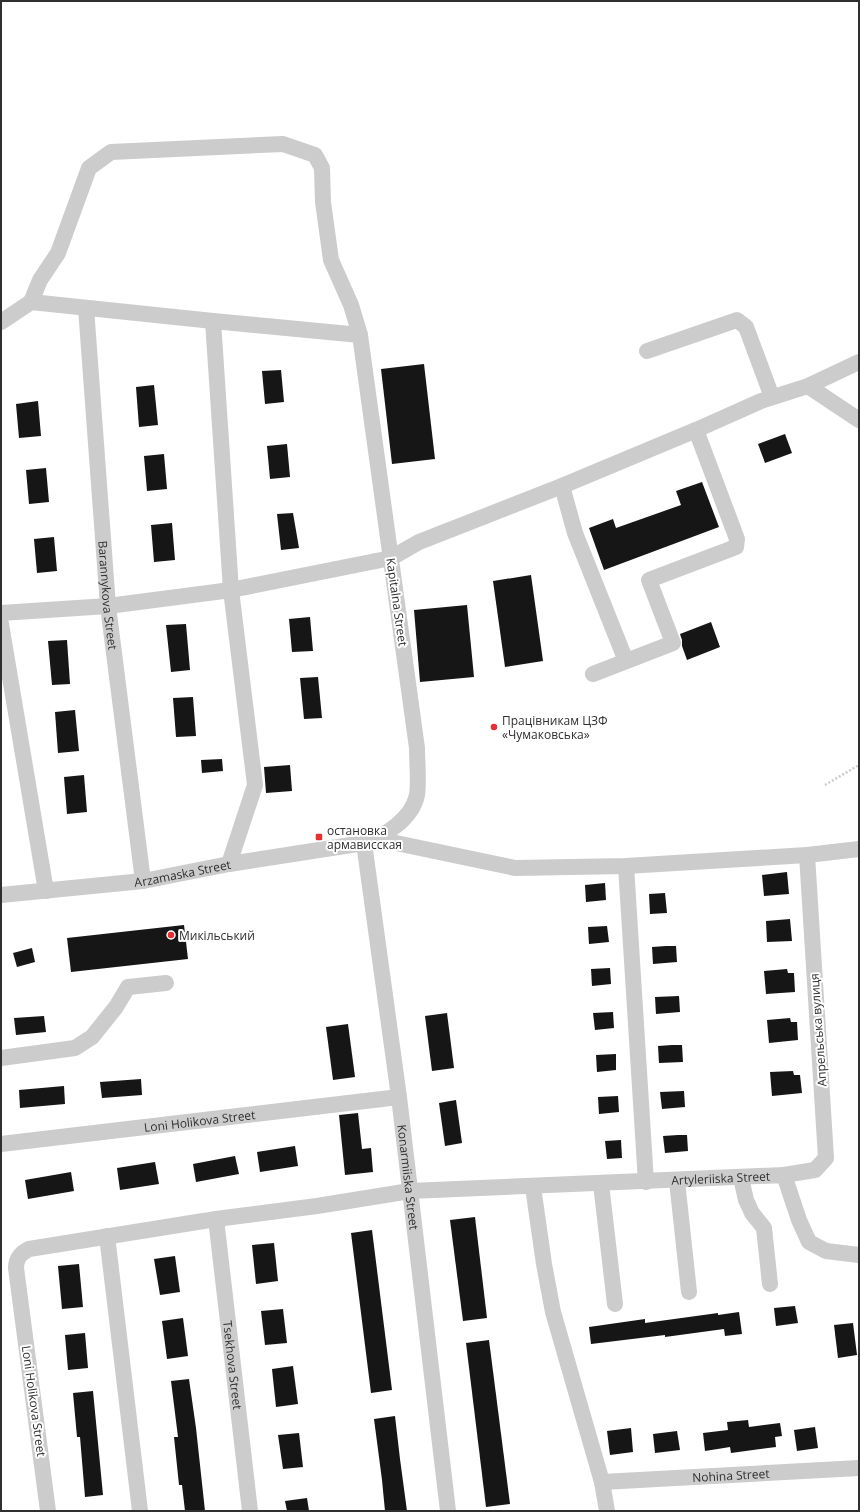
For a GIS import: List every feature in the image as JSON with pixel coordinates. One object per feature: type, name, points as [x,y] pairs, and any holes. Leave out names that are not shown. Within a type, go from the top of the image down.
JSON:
[{"type":"street","name":"Kapitalna Street","points":[[31,302],[40,280],[58,252],[89,168],[111,152],[283,144],[315,155],[322,168],[323,202],[331,260],[351,305],[360,335],[417,748],[417,794],[412,810],[400,821],[370,841]]},
{"type":"street","points":[[1,322],[31,302],[360,335]]},
{"type":"street","name":"Barannykova Street","points":[[86,308],[108,606],[143,881]]},
{"type":"street","points":[[647,351],[737,320],[746,327],[772,397]]},
{"type":"street","points":[[213,321],[231,590],[255,785],[229,864]]},
{"type":"street","points":[[1,613],[108,606],[231,590],[390,558],[419,542],[562,486],[696,430],[728,414],[772,397],[808,386],[859,362]]},
{"type":"street","points":[[808,386],[859,420]]},
{"type":"street","points":[[593,674],[673,643],[649,580],[736,547],[737,539],[696,430]]},
{"type":"street","points":[[562,486],[575,532],[626,662]]},
{"type":"street","points":[[1,624],[46,891]]},
{"type":"street","points":[[370,841],[515,868],[626,866],[806,855],[859,849]]},
{"type":"street","name":"Arzamaska Street","points":[[1,895],[143,881],[229,864],[370,841]]},
{"type":"street","name":"Konarmiiska Street","points":[[370,841],[448,1511]]},
{"type":"street","name":"Апрельська вулиця","points":[[784,1175],[814,1170],[826,1158],[806,855]]},
{"type":"street","points":[[626,866],[646,1182]]},
{"type":"street","points":[[1,1058],[75,1048],[92,1037],[116,1007],[128,987],[166,982]]},
{"type":"street","name":"Loni Holikova Street","points":[[1,1144],[399,1097]]},
{"type":"street","name":"Artyleriiska Street","points":[[16,1268],[18,1257],[29,1249],[216,1219],[317,1206],[410,1191],[677,1181],[784,1175],[799,1220],[809,1242],[826,1252],[859,1255]]},
{"type":"street","points":[[741,1178],[746,1200],[752,1213],[764,1228],[770,1284]]},
{"type":"street","points":[[677,1181],[689,1292]]},
{"type":"street","points":[[601,1184],[615,1304]]},
{"type":"street","points":[[533,1187],[544,1264],[553,1312],[602,1482],[607,1511]]},
{"type":"street","name":"Tsekhova Street","points":[[216,1219],[250,1511]]},
{"type":"street","points":[[107,1236],[140,1511]]},
{"type":"street","name":"Loni Holikova Street","points":[[16,1268],[48,1511]]},
{"type":"street","name":"Nohina Street","points":[[602,1482],[859,1468]]},
{"type":"path","points":[[825,785],[859,765]]},
{"type":"building","points":[[424,364],[435,459],[392,464],[381,369]]},
{"type":"building","points":[[281,370],[284,402],[265,404],[262,371]]},
{"type":"building","points":[[154,385],[158,425],[139,427],[136,387]]},
{"type":"building","points":[[38,401],[41,436],[19,438],[16,404]]},
{"type":"building","points":[[785,434],[792,453],[765,463],[758,444]]},
{"type":"building","points":[[287,444],[290,477],[270,479],[267,446]]},
{"type":"building","points":[[164,454],[167,489],[147,491],[144,456]]},
{"type":"building","points":[[46,468],[49,502],[29,504],[26,470]]},
{"type":"building","points":[[702,482],[719,527],[604,570],[589,528],[613,519],[616,528],[681,505],[676,491]]},
{"type":"building","points":[[293,513],[299,548],[281,550],[277,514]]},
{"type":"building","points":[[172,523],[175,560],[154,562],[151,525]]},
{"type":"building","points":[[54,537],[57,571],[37,573],[34,539]]},
{"type":"building","points":[[531,575],[543,661],[505,667],[493,581]]},
{"type":"building","points":[[467,605],[474,677],[420,682],[414,610]]},
{"type":"building","points":[[310,617],[313,651],[292,652],[289,619]]},
{"type":"building","points":[[711,622],[720,647],[687,660],[680,634]]},
{"type":"building","points":[[186,624],[190,670],[171,672],[166,625]]},
{"type":"building","points":[[67,640],[70,684],[52,685],[48,641]]},
{"type":"building","points":[[318,677],[322,718],[304,719],[300,678]]},
{"type":"building","points":[[193,697],[196,736],[176,737],[173,698]]},
{"type":"building","points":[[75,710],[79,751],[58,753],[55,712]]},
{"type":"building","points":[[222,759],[223,771],[202,773],[201,760]]},
{"type":"building","points":[[290,765],[292,791],[266,793],[264,767]]},
{"type":"building","points":[[84,775],[87,812],[67,814],[64,777]]},
{"type":"building","points":[[787,872],[789,894],[764,896],[762,875]]},
{"type":"building","points":[[605,883],[606,900],[586,902],[585,885]]},
{"type":"building","points":[[665,893],[667,913],[650,914],[649,894]]},
{"type":"building","points":[[790,919],[792,941],[767,942],[766,921]]},
{"type":"building","points":[[184,925],[188,959],[71,972],[67,938]]},
{"type":"building","points":[[607,926],[609,942],[589,944],[588,927]]},
{"type":"building","points":[[676,946],[677,962],[653,964],[652,947]]},
{"type":"building","points":[[32,948],[35,962],[17,967],[13,953]]},
{"type":"building","points":[[610,968],[611,984],[592,986],[591,969]]},
{"type":"building","points":[[787,969],[788,973],[794,973],[795,992],[766,994],[764,971]]},
{"type":"building","points":[[679,996],[680,1012],[656,1014],[655,997]]},
{"type":"building","points":[[613,1012],[614,1028],[595,1030],[593,1013]]},
{"type":"building","points":[[447,1013],[454,1068],[432,1071],[425,1016]]},
{"type":"building","points":[[44,1016],[46,1032],[16,1035],[14,1018]]},
{"type":"building","points":[[790,1018],[791,1022],[797,1022],[798,1040],[769,1043],[767,1020]]},
{"type":"building","points":[[348,1024],[355,1077],[333,1080],[326,1027]]},
{"type":"building","points":[[682,1045],[683,1062],[659,1063],[658,1046]]},
{"type":"building","points":[[616,1054],[616,1070],[597,1072],[596,1055]]},
{"type":"building","points":[[793,1071],[794,1075],[800,1075],[802,1093],[772,1096],[770,1072]]},
{"type":"building","points":[[141,1079],[142,1095],[102,1098],[100,1082]]},
{"type":"building","points":[[64,1086],[65,1104],[20,1108],[19,1090]]},
{"type":"building","points":[[684,1091],[685,1107],[662,1109],[660,1092]]},
{"type":"building","points":[[618,1096],[619,1112],[599,1114],[598,1097]]},
{"type":"building","points":[[456,1100],[462,1143],[445,1146],[439,1103]]},
{"type":"building","points":[[358,1113],[362,1149],[371,1148],[373,1172],[345,1175],[339,1115]]},
{"type":"building","points":[[687,1135],[688,1151],[665,1153],[663,1136]]},
{"type":"building","points":[[621,1140],[622,1158],[607,1159],[605,1141]]},
{"type":"building","points":[[295,1146],[298,1166],[260,1172],[257,1152]]},
{"type":"building","points":[[235,1156],[239,1174],[196,1182],[193,1164]]},
{"type":"building","points":[[155,1162],[159,1184],[120,1190],[117,1168]]},
{"type":"building","points":[[71,1172],[74,1191],[28,1199],[25,1180]]},
{"type":"building","points":[[475,1217],[487,1318],[463,1321],[450,1220]]},
{"type":"building","points":[[372,1230],[392,1390],[371,1393],[351,1233]]},
{"type":"building","points":[[274,1243],[278,1281],[256,1284],[252,1245]]},
{"type":"building","points":[[175,1256],[180,1292],[160,1295],[154,1259]]},
{"type":"building","points":[[79,1264],[83,1307],[62,1309],[58,1266]]},
{"type":"building","points":[[795,1306],[798,1323],[776,1326],[774,1308]]},
{"type":"building","points":[[283,1309],[287,1343],[265,1345],[261,1311]]},
{"type":"building","points":[[739,1312],[742,1334],[725,1336],[724,1329],[665,1337],[665,1335],[591,1344],[589,1327],[645,1319],[645,1323],[718,1313],[718,1315]]},
{"type":"building","points":[[183,1318],[188,1356],[167,1359],[162,1321]]},
{"type":"building","points":[[853,1323],[857,1355],[838,1358],[834,1325]]},
{"type":"building","points":[[85,1333],[88,1368],[68,1370],[65,1335]]},
{"type":"building","points":[[489,1340],[510,1504],[486,1507],[466,1343]]},
{"type":"building","points":[[293,1366],[298,1404],[276,1407],[272,1369]]},
{"type":"building","points":[[189,1379],[205,1511],[185,1511],[182,1485],[179,1485],[174,1437],[178,1437],[171,1381]]},
{"type":"building","points":[[93,1391],[103,1495],[85,1497],[80,1437],[77,1437],[73,1393]]},
{"type":"building","points":[[395,1416],[407,1511],[385,1511],[374,1419]]},
{"type":"building","points":[[748,1420],[749,1427],[780,1423],[782,1436],[775,1437],[776,1447],[731,1453],[730,1447],[705,1451],[703,1433],[728,1430],[727,1422]]},
{"type":"building","points":[[815,1427],[818,1448],[797,1451],[794,1430]]},
{"type":"building","points":[[631,1428],[633,1452],[610,1455],[607,1431]]},
{"type":"building","points":[[677,1431],[680,1450],[655,1453],[653,1434]]},
{"type":"building","points":[[299,1433],[303,1467],[283,1469],[278,1435]]},
{"type":"building","points":[[307,1498],[309,1511],[287,1511],[285,1501]]},
{"type":"place","name":"Працівникам ЦЗФ «Чумаковська»","points":[[494,727]]},
{"type":"place","name":"остановка армависская","points":[[319,837]]},
{"type":"place","name":"Микільський","points":[[171,935]]}]
